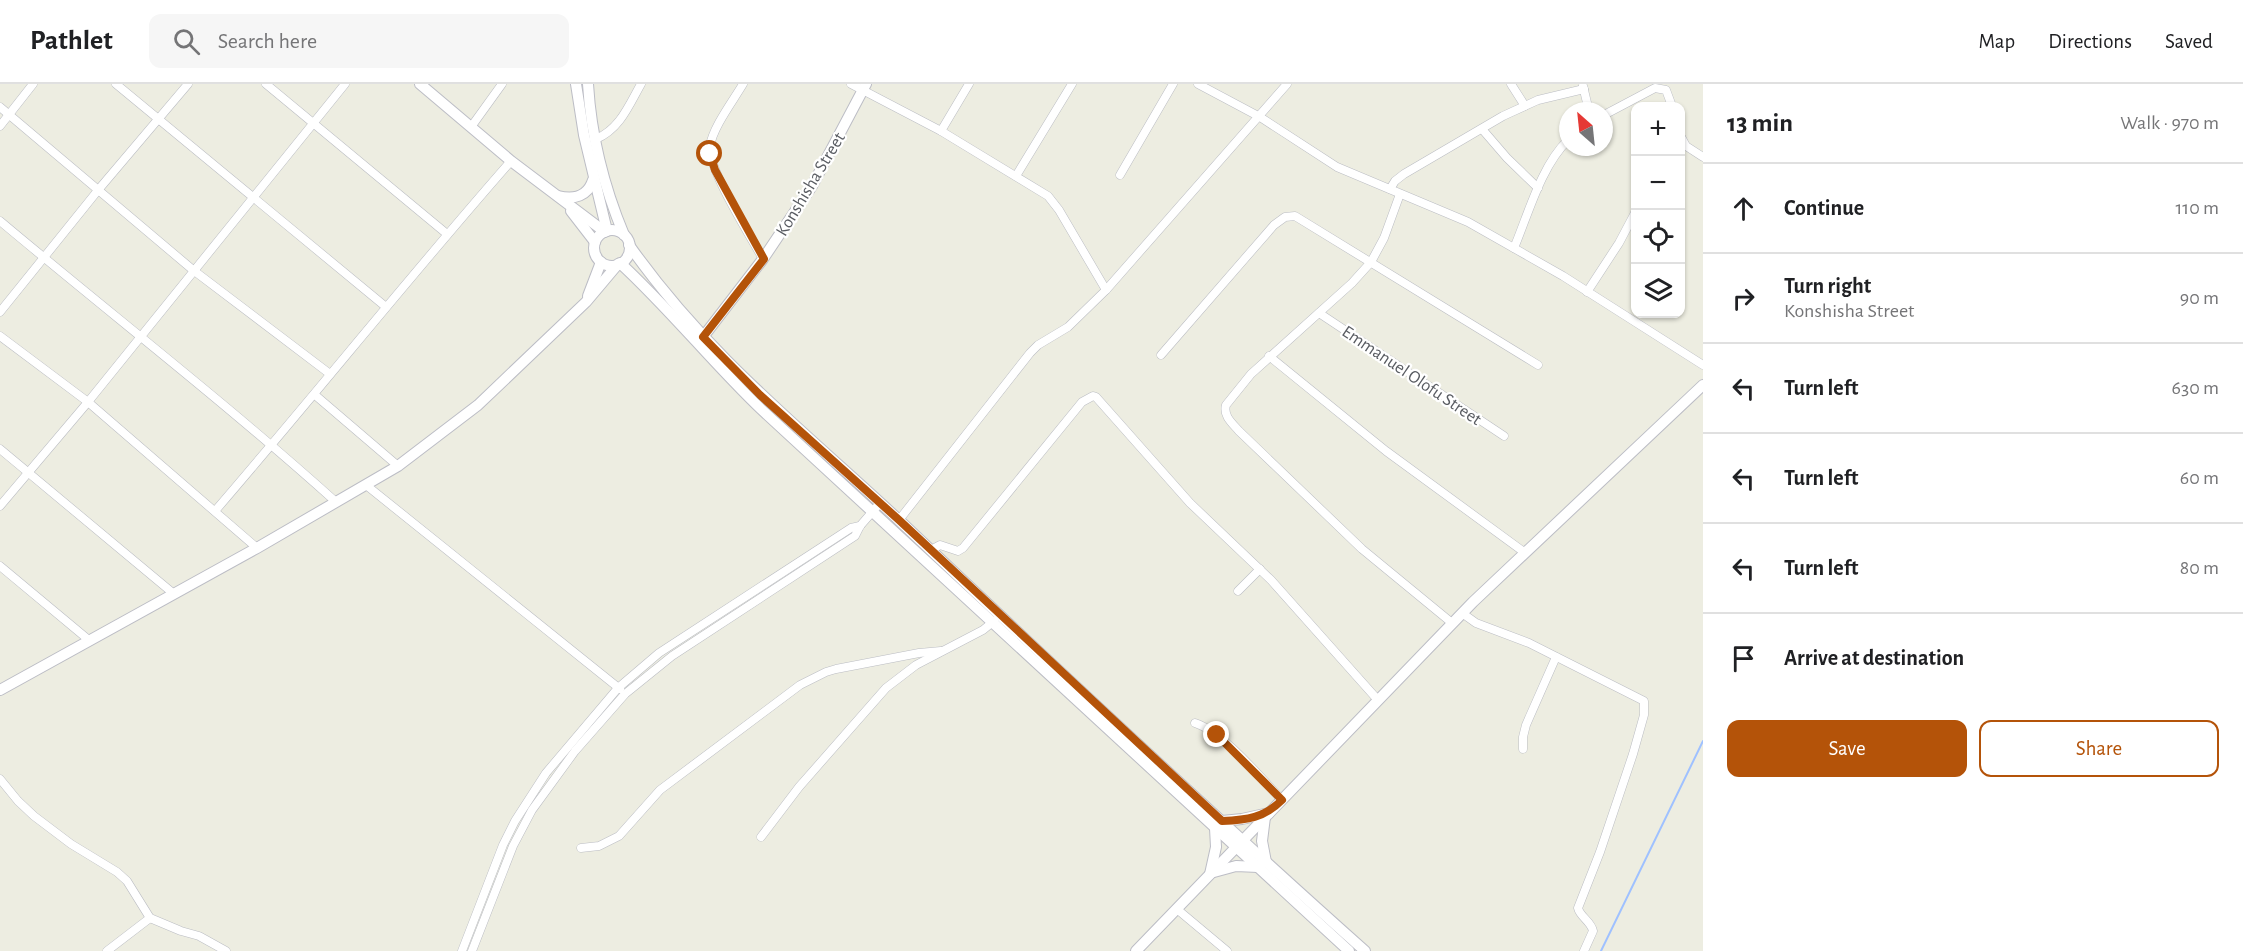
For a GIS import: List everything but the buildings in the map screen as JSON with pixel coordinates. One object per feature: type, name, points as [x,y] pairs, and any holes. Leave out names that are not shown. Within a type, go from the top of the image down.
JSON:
[{"type":"main road","points":[[1,689],[257,548],[398,466],[478,405],[586,302],[627,255],[626,240],[616,231],[606,231],[565,203],[420,84]]},
{"type":"main road","points":[[576,84],[593,180],[606,231]]},
{"type":"main road","points":[[588,84],[596,139],[608,195],[626,240],[653,279],[703,337],[877,507],[1262,865],[1343,948]]},
{"type":"main road","name":"Konshisha Street","points":[[703,337],[764,259],[812,186],[865,87]]},
{"type":"main road","points":[[555,195],[567,198],[578,197],[589,189],[593,180]]},
{"type":"main road","points":[[565,203],[595,242],[595,253],[601,262],[609,266],[619,264]]},
{"type":"main road","points":[[595,242],[606,231]]},
{"type":"main road","points":[[586,302],[601,262]]},
{"type":"main road","points":[[619,264],[651,292],[697,345],[746,394],[877,507],[899,520],[931,550],[996,619]]},
{"type":"main road","points":[[1136,951],[1462,613],[1703,385]]},
{"type":"main road","points":[[1218,824],[1267,815]]},
{"type":"main road","points":[[1262,865],[1262,841],[1267,815]]},
{"type":"main road","points":[[1211,874],[1218,824]]},
{"type":"main road","points":[[1211,874],[1236,866],[1262,865],[1365,951]]},
{"type":"street","points":[[0,126],[33,84]]},
{"type":"street","points":[[116,84],[252,199],[386,307]]},
{"type":"street","points":[[0,312],[99,189],[188,84]]},
{"type":"street","points":[[266,84],[447,234]]},
{"type":"street","points":[[0,506],[88,402],[345,84]]},
{"type":"street","points":[[471,127],[502,84]]},
{"type":"street","points":[[596,139],[609,133],[617,125],[641,84]]},
{"type":"street","points":[[743,84],[715,134],[710,145],[710,154],[715,170],[764,259]]},
{"type":"street","points":[[851,84],[865,87],[1048,196],[1106,290]]},
{"type":"street","points":[[941,132],[969,84]]},
{"type":"street","points":[[1016,176],[1072,84]]},
{"type":"street","points":[[1120,175],[1173,84]]},
{"type":"street","points":[[1198,84],[1260,117],[1337,167],[1468,222],[1587,292],[1703,365]]},
{"type":"street","points":[[899,520],[1030,353],[1038,345],[1068,327],[1106,290],[1287,84]]},
{"type":"street","points":[[1511,84],[1525,106]]},
{"type":"street","points":[[1390,189],[1395,181],[1404,174],[1525,106],[1583,86],[1587,102]]},
{"type":"street","points":[[1613,111],[1654,86],[1665,90],[1670,102]]},
{"type":"street","points":[[0,107],[193,270],[330,374]]},
{"type":"street","points":[[1482,129],[1507,158],[1538,188]]},
{"type":"street","points":[[1685,144],[1703,157]]},
{"type":"street","points":[[1514,248],[1538,188],[1559,150]]},
{"type":"street","points":[[215,511],[511,161]]},
{"type":"street","points":[[1400,194],[1384,238],[1371,262],[1319,313],[1251,374],[1226,405],[1225,411],[1228,419],[1362,549],[1452,623]]},
{"type":"street","points":[[1161,355],[1274,225],[1285,217],[1295,216],[1538,365]]},
{"type":"street","points":[[1587,292],[1619,243],[1631,219]]},
{"type":"street","points":[[0,221],[141,335],[336,502]]},
{"type":"street","name":"Emmanuel Olofu Street","points":[[1319,313],[1504,436]]},
{"type":"street","points":[[0,336],[88,402],[257,548]]},
{"type":"street","points":[[1269,356],[1339,410],[1386,451],[1524,552]]},
{"type":"street","points":[[315,395],[398,466]]},
{"type":"street","points":[[931,550],[940,545],[958,551],[963,548],[1082,402],[1093,396],[1101,401],[1190,503],[1260,569],[1377,699]]},
{"type":"street","points":[[0,449],[174,594]]},
{"type":"street","points":[[366,485],[625,694]]},
{"type":"street","points":[[472,951],[513,846],[532,810],[575,751],[625,694],[690,644],[855,536],[860,526],[877,507]]},
{"type":"street","points":[[462,951],[503,845],[515,821],[546,773],[618,688],[659,653],[851,528],[860,526]]},
{"type":"street","points":[[0,566],[90,641]]},
{"type":"street","points":[[1238,591],[1260,569]]},
{"type":"street","points":[[1462,613],[1482,626],[1529,643],[1641,698],[1645,705],[1633,754],[1600,852],[1578,908],[1590,922],[1593,931],[1584,951]]},
{"type":"street","points":[[761,837],[799,786],[886,688],[903,673],[996,619]]},
{"type":"street","points":[[581,848],[599,846],[619,836],[660,790],[806,682],[836,669],[941,651]]},
{"type":"street","points":[[1523,749],[1522,736],[1556,657]]},
{"type":"street","points":[[1194,723],[1204,726],[1217,735],[1282,800]]},
{"type":"street","points":[[0,779],[34,816],[127,881],[150,918],[199,936],[226,951]]},
{"type":"street","points":[[1178,910],[1227,951]]},
{"type":"street","points":[[107,951],[150,918]]},
{"type":"waterway","points":[[1601,951],[1703,741]]},
{"type":"route","points":[[710,154],[715,170],[764,259],[703,337],[760,395],[899,520],[1222,821],[1269,813],[1282,800],[1217,735]]}]
